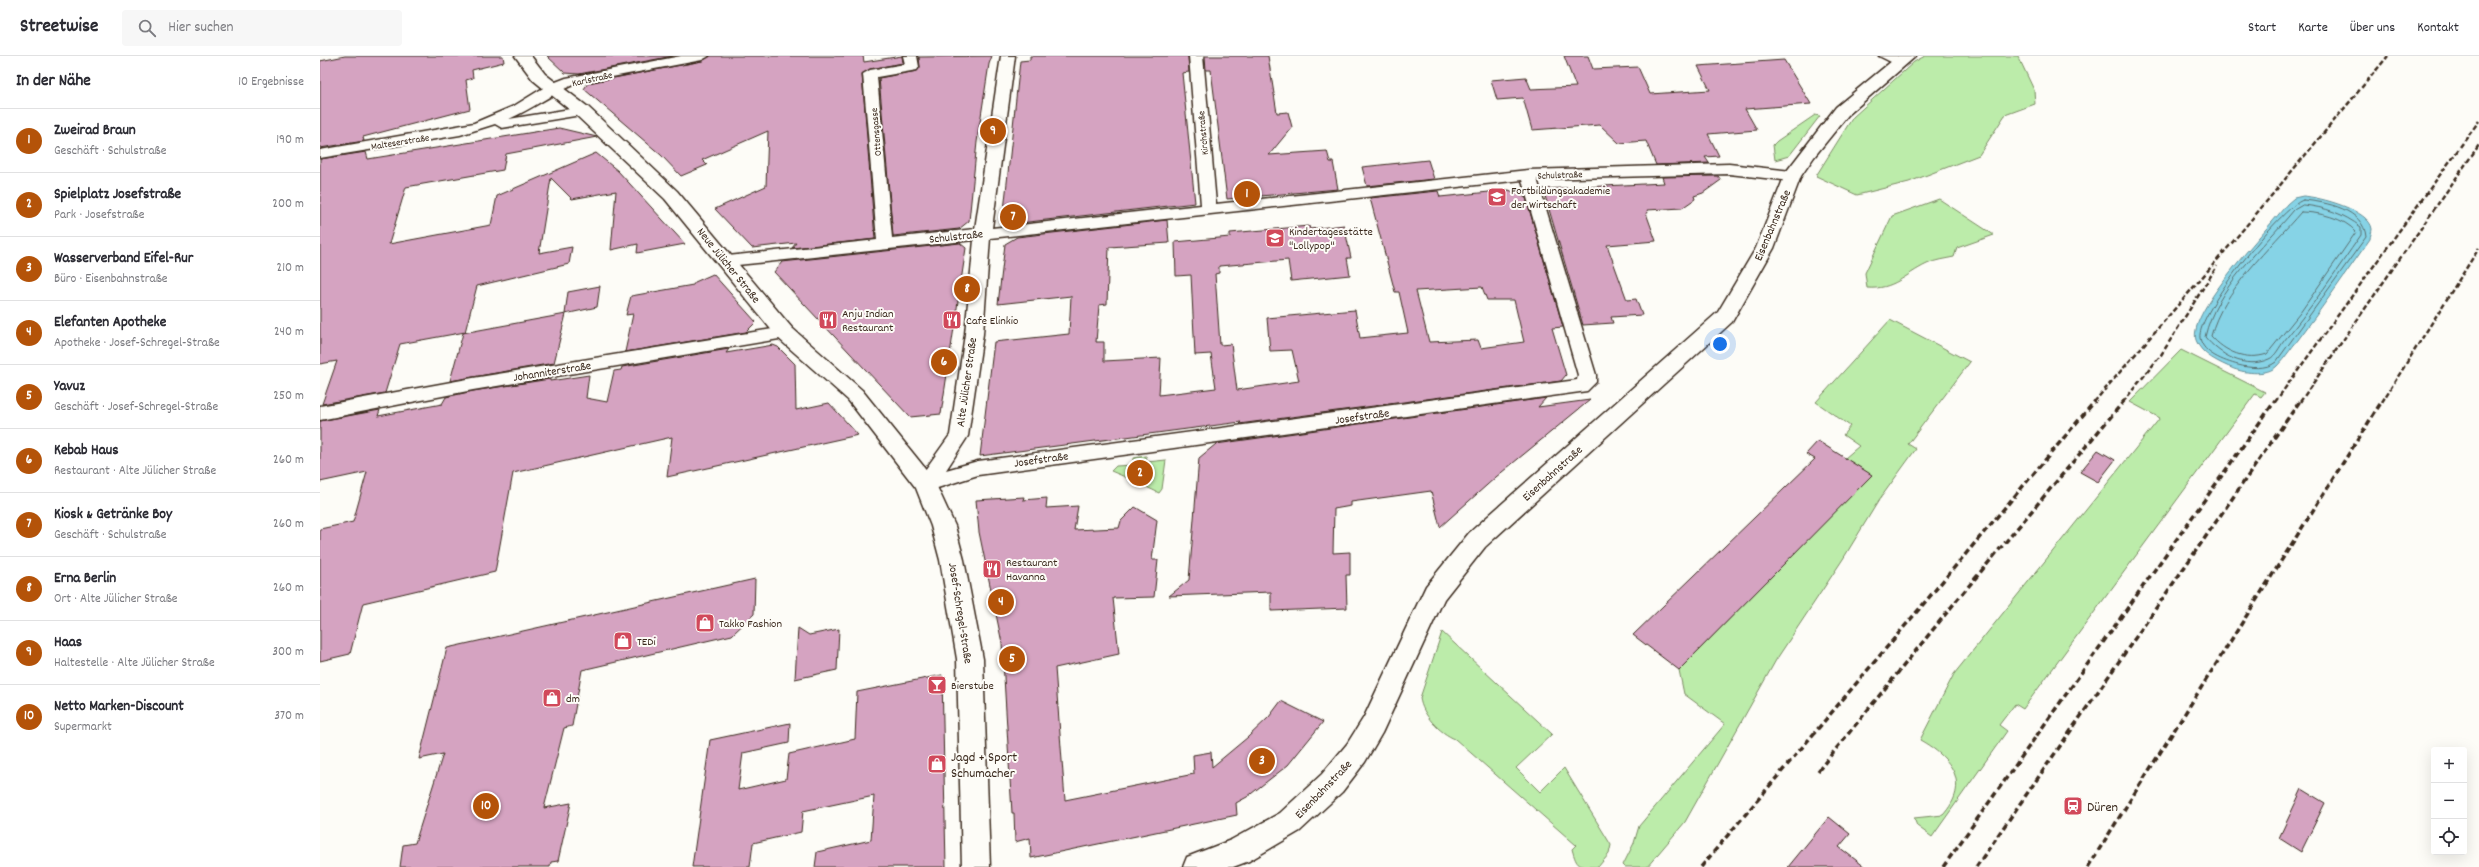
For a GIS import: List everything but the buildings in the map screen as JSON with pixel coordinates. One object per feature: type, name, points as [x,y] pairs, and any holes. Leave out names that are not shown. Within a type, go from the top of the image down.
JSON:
[{"type":"street","name":"Neue Jülicher Straße","points":[[523,56],[539,77],[582,111],[671,195],[728,261],[785,333],[854,395],[925,484]]},
{"type":"street","name":"Karlstraße","points":[[553,88],[571,81],[702,56]]},
{"type":"street","name":"Ottensgasse","points":[[885,244],[870,74],[912,67],[910,56]]},
{"type":"street","name":"Alte Jülicher Straße","points":[[925,484],[946,458],[959,436],[974,334],[983,232],[1008,56]]},
{"type":"street","name":"Kirchstraße","points":[[1196,56],[1209,209]]},
{"type":"street","name":"Eisenbahnstraße","points":[[1197,867],[1239,851],[1290,822],[1332,783],[1356,753],[1373,725],[1435,593],[1477,540],[1725,317],[1765,248],[1792,176],[1842,111],[1898,58]]},
{"type":"street","name":"Malteserstraße","points":[[479,126],[519,109],[553,88]]},
{"type":"street","name":"Malteserstraße","points":[[320,154],[479,126],[498,125],[582,111]]},
{"type":"street","name":"Schulstraße","points":[[728,261],[983,232],[1209,209],[1218,215],[1229,216],[1323,207],[1331,203],[1329,196],[1528,175],[1729,169],[1792,176]]},
{"type":"street","name":"Josefstraße","points":[[925,484],[978,468],[1581,386],[1587,382],[1587,375],[1528,175]]},
{"type":"street","name":"Johanniterstraße","points":[[320,413],[473,384],[785,333]]},
{"type":"street","name":"Josef-Schregel-Straße","points":[[925,484],[943,526],[952,560],[970,659],[976,867]]},
{"type":"green space","points":[[1925,56],[2018,56],[2034,90],[2035,104],[2005,115],[1979,155],[1909,182],[1857,195],[1816,176],[1853,117],[1914,62]]},
{"type":"green space","points":[[1815,115],[1820,116],[1789,156],[1775,160],[1773,145]]},
{"type":"green space","points":[[1939,199],[1994,235],[1957,248],[1954,257],[1930,263],[1885,287],[1867,288],[1865,273],[1892,216]]},
{"type":"green space","points":[[1890,320],[1970,362],[1908,444],[1916,449],[1879,500],[1843,559],[1776,660],[1685,822],[1647,867],[1625,867],[1623,865],[1634,843],[1639,826],[1725,724],[1684,694],[1679,670],[1871,475],[1845,458],[1859,446],[1843,435],[1850,426],[1816,402]]},
{"type":"green space","points":[[2181,350],[2265,392],[2261,397],[2255,394],[2023,709],[2015,704],[1999,725],[2007,731],[1932,837],[1917,826],[1914,818],[1943,815],[1951,804],[1956,793],[1956,782],[1954,773],[1949,763],[1931,747],[1920,740],[1954,674],[2160,418],[2130,402]]},
{"type":"green space","points":[[1146,456],[1147,462],[1166,460],[1162,489],[1159,493],[1138,483],[1141,479],[1134,475],[1130,479],[1111,471],[1116,466],[1133,465],[1133,458]]},
{"type":"green space","points":[[1442,632],[1552,734],[1516,768],[1540,792],[1564,768],[1611,845],[1609,854],[1598,867],[1586,867],[1579,865],[1575,859],[1572,849],[1576,845],[1455,739],[1438,728],[1424,711],[1420,698]]},
{"type":"water","points":[[2303,196],[2331,202],[2354,210],[2369,222],[2372,229],[2370,239],[2307,328],[2277,366],[2268,371],[2256,373],[2234,369],[2212,358],[2202,350],[2196,340],[2197,327],[2204,310],[2231,270],[2287,204],[2294,198]]},
{"type":"railway","points":[[2094,402],[2231,244],[2388,56]]},
{"type":"railway","points":[[2275,402],[2479,121]]},
{"type":"railway","points":[[2300,402],[2479,145]]},
{"type":"railway","points":[[2382,402],[2479,248]]},
{"type":"railway","points":[[2123,402],[2161,355],[2217,266]]},
{"type":"railway","points":[[1701,867],[2095,401]]},
{"type":"railway","points":[[1818,771],[1957,600],[2124,401]]},
{"type":"railway","points":[[1943,867],[2275,401]]},
{"type":"railway","points":[[1976,867],[2300,401]]},
{"type":"railway","points":[[2088,867],[2382,401]]},
{"type":"place","name":"Haas","points":[[993,131]]},
{"type":"place","name":"Zweirad Braun","points":[[1247,194]]},
{"type":"place","name":"Fortbildungsakademie der Wirtschaft","points":[[1497,197]]},
{"type":"place","name":"Kiosk & Getränke Boy","points":[[1013,217]]},
{"type":"place","name":"Kindertagesstätte \"Lollypop\"","points":[[1275,238]]},
{"type":"place","name":"Erna Berlin","points":[[967,289]]},
{"type":"place","name":"Anju Indian Restaurant","points":[[828,320]]},
{"type":"place","name":"Cafe Elinkio","points":[[952,320]]},
{"type":"place","name":"Kebab Haus","points":[[944,362]]},
{"type":"place","name":"Spielplatz Josefstraße","points":[[1140,473]]},
{"type":"place","name":"Restaurant Havanna","points":[[992,569]]},
{"type":"place","name":"Elefanten Apotheke","points":[[1001,602]]},
{"type":"place","name":"Takko Fashion","points":[[705,623]]},
{"type":"place","name":"TEDi","points":[[623,641]]},
{"type":"place","name":"Yavuz","points":[[1012,659]]},
{"type":"place","name":"Bierstube","points":[[937,685]]},
{"type":"place","name":"dm","points":[[552,698]]},
{"type":"place","name":"Wasserverband Eifel-Rur","points":[[1262,761]]},
{"type":"place","name":"Jagd + Sport Schumacher","points":[[937,764]]},
{"type":"place","name":"Netto Marken-Discount","points":[[486,806]]},
{"type":"place","name":"Düren","points":[[2073,806]]}]
